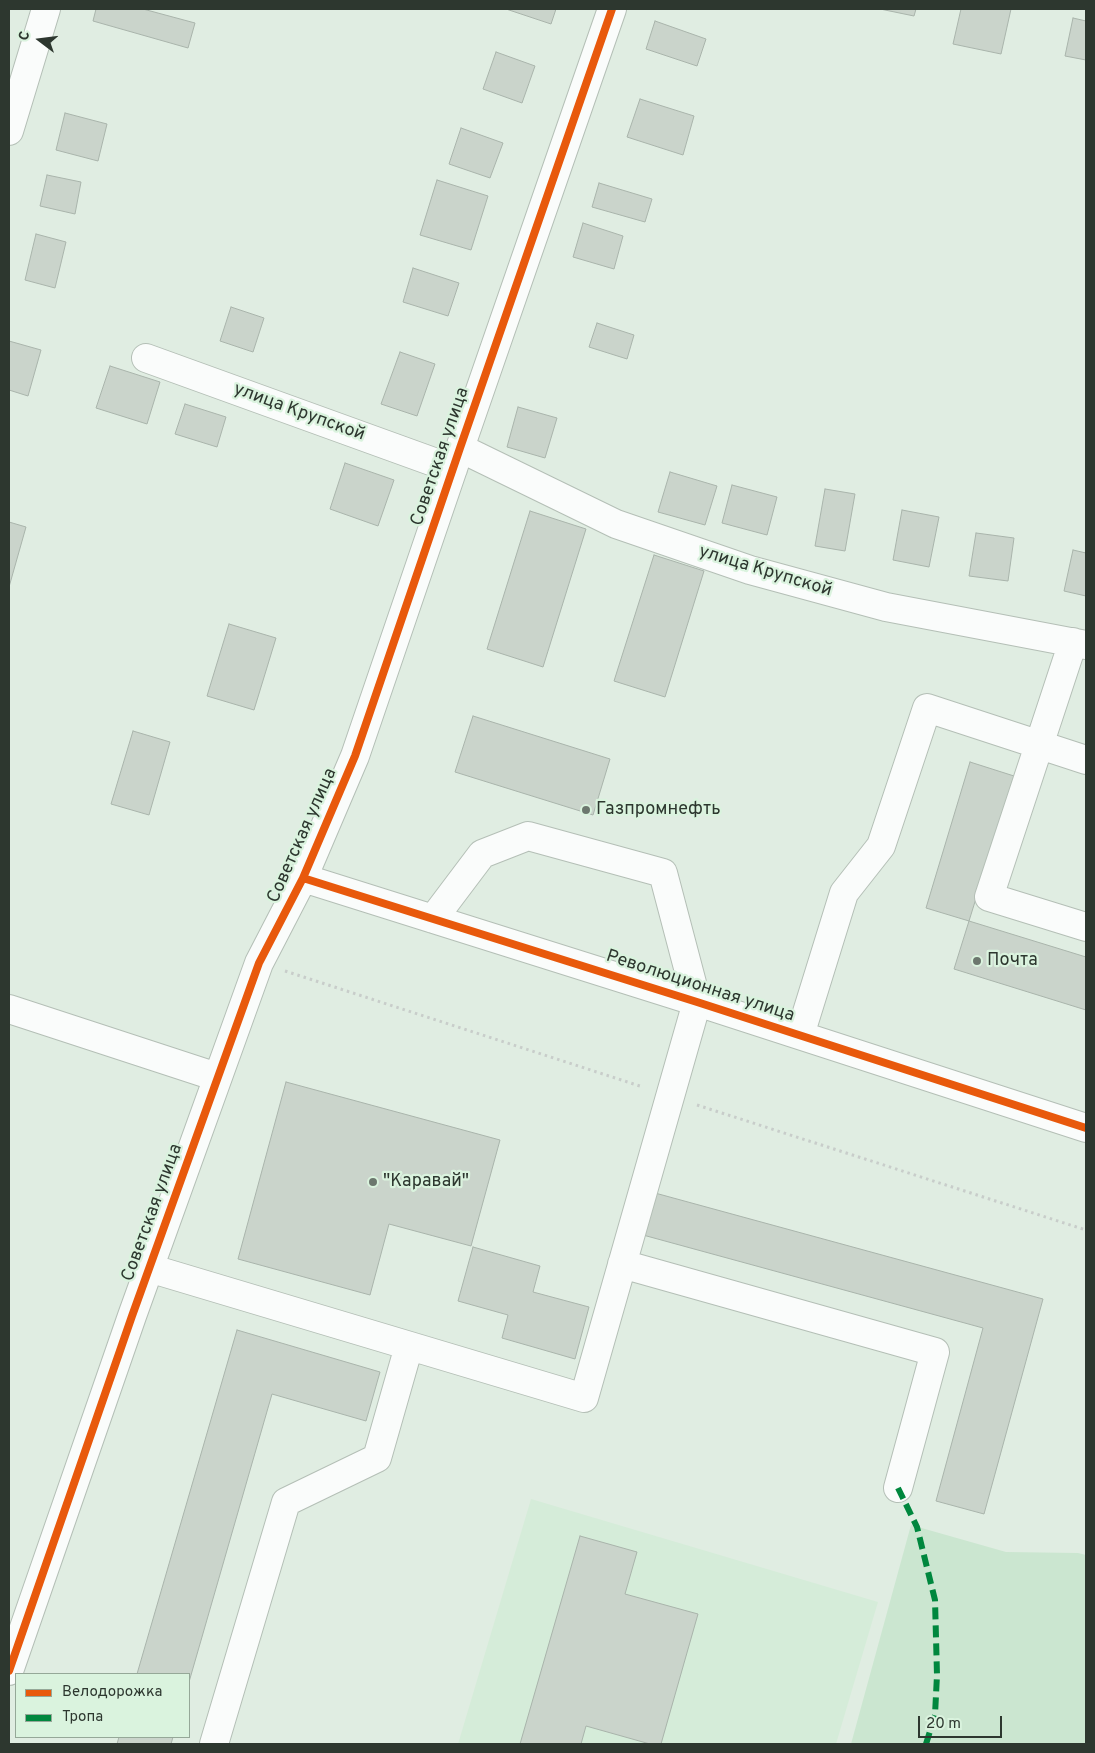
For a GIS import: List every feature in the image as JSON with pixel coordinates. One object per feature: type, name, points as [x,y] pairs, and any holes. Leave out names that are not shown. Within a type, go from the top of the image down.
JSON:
[{"type":"street","points":[[10,120],[46,9]]},
{"type":"street","name":"Советская улица","points":[[9,1671],[149,1268],[259,963],[303,878],[355,756],[612,9]]},
{"type":"street","name":"улица Крупской","points":[[146,358],[456,458],[616,524],[750,570],[886,607],[1080,644]]},
{"type":"street","points":[[1080,644],[1038,744],[989,897],[1086,927]]},
{"type":"street","points":[[800,1035],[844,893],[881,846],[927,708],[1086,760]]},
{"type":"street","points":[[149,1268],[584,1398],[697,1002],[663,873],[528,836],[482,854],[433,919]]},
{"type":"street","name":"Революционная улица","points":[[303,878],[697,1002],[1086,1128]]},
{"type":"street","points":[[9,1009],[217,1076]]},
{"type":"street","points":[[622,1264],[935,1352],[898,1488]]},
{"type":"street","points":[[214,1744],[286,1502],[377,1458],[409,1346]]},
{"type":"shaded area","points":[[531,1499],[878,1602],[836,1744],[458,1744]]},
{"type":"shaded area","points":[[911,1525],[1006,1552],[1078,1553],[1086,1555],[1086,1744],[851,1744]]},
{"type":"building","points":[[96,9],[143,9],[195,23],[188,48],[93,21]]},
{"type":"building","points":[[506,9],[556,9],[551,24]]},
{"type":"building","points":[[880,9],[916,9],[914,16]]},
{"type":"building","points":[[961,9],[1011,9],[1001,54],[953,44]]},
{"type":"building","points":[[1073,18],[1086,21],[1086,60],[1065,56]]},
{"type":"building","points":[[655,21],[706,39],[697,66],[646,49]]},
{"type":"building","points":[[496,52],[535,66],[522,103],[483,89]]},
{"type":"building","points":[[640,99],[694,116],[683,155],[627,137]]},
{"type":"building","points":[[65,113],[107,124],[98,161],[56,150]]},
{"type":"building","points":[[461,128],[503,143],[490,178],[449,164]]},
{"type":"building","points":[[47,175],[81,182],[75,214],[40,206]]},
{"type":"building","points":[[437,180],[488,196],[471,250],[420,235]]},
{"type":"building","points":[[599,183],[652,199],[645,222],[592,207]]},
{"type":"building","points":[[583,223],[623,236],[614,269],[573,257]]},
{"type":"building","points":[[36,234],[66,242],[55,288],[25,280]]},
{"type":"building","points":[[413,268],[459,283],[448,316],[403,302]]},
{"type":"building","points":[[231,307],[264,318],[253,352],[220,341]]},
{"type":"building","points":[[597,323],[634,335],[627,359],[589,347]]},
{"type":"building","points":[[9,341],[41,350],[28,396],[9,390]]},
{"type":"building","points":[[400,352],[435,364],[417,416],[381,404]]},
{"type":"building","points":[[110,366],[160,382],[147,424],[96,408]]},
{"type":"building","points":[[185,404],[226,417],[217,447],[175,434]]},
{"type":"building","points":[[518,407],[557,418],[545,458],[507,447]]},
{"type":"building","points":[[345,463],[394,480],[378,526],[330,509]]},
{"type":"building","points":[[670,472],[717,486],[705,525],[658,512]]},
{"type":"building","points":[[732,485],[777,497],[767,535],[722,523]]},
{"type":"building","points":[[825,489],[855,494],[845,551],[815,546]]},
{"type":"building","points":[[902,510],[939,517],[929,567],[893,560]]},
{"type":"building","points":[[530,511],[586,529],[543,667],[487,649]]},
{"type":"building","points":[[9,522],[26,527],[9,587]]},
{"type":"building","points":[[976,533],[1014,538],[1008,581],[969,576]]},
{"type":"building","points":[[1073,550],[1086,553],[1086,596],[1064,591]]},
{"type":"building","points":[[654,555],[704,571],[665,697],[614,681]]},
{"type":"building","points":[[229,624],[276,638],[254,710],[207,696]]},
{"type":"building","points":[[473,716],[610,759],[593,815],[455,772]]},
{"type":"building","points":[[133,731],[170,742],[149,815],[111,804]]},
{"type":"building","points":[[970,762],[1014,776],[969,921],[926,908]]},
{"type":"building","points":[[969,921],[1086,957],[1086,1010],[954,969]]},
{"type":"building","name":"\"Каравай\"","points":[[286,1082],[500,1140],[471,1246],[389,1224],[370,1295],[238,1259]]},
{"type":"building","points":[[655,1193],[1043,1299],[984,1514],[936,1501],[983,1328],[643,1235]]},
{"type":"building","points":[[473,1247],[540,1266],[533,1292],[589,1307],[575,1359],[502,1338],[508,1315],[458,1301]]},
{"type":"building","points":[[237,1330],[380,1372],[366,1421],[272,1394],[190,1679],[190,1673],[137,1673]]},
{"type":"building","points":[[580,1536],[637,1552],[625,1594],[698,1614],[661,1744],[650,1744],[586,1726],[581,1744],[520,1744]]},
{"type":"building","points":[[119,1738],[173,1738],[171,1744],[117,1744]]},
{"type":"marked path","points":[[898,1488],[917,1527],[935,1600],[937,1675],[935,1715],[926,1744]]},
{"type":"cycle path","points":[[9,1671],[132,1316],[259,963],[303,878],[355,756],[612,9]]},
{"type":"cycle path","points":[[303,878],[697,1002],[1086,1128]]},
{"type":"place","name":"Газпромнефть","points":[[586,810]]},
{"type":"place","name":"Почта","points":[[977,961]]},
{"type":"place","name":"\"Каравай\"","points":[[373,1182]]}]
